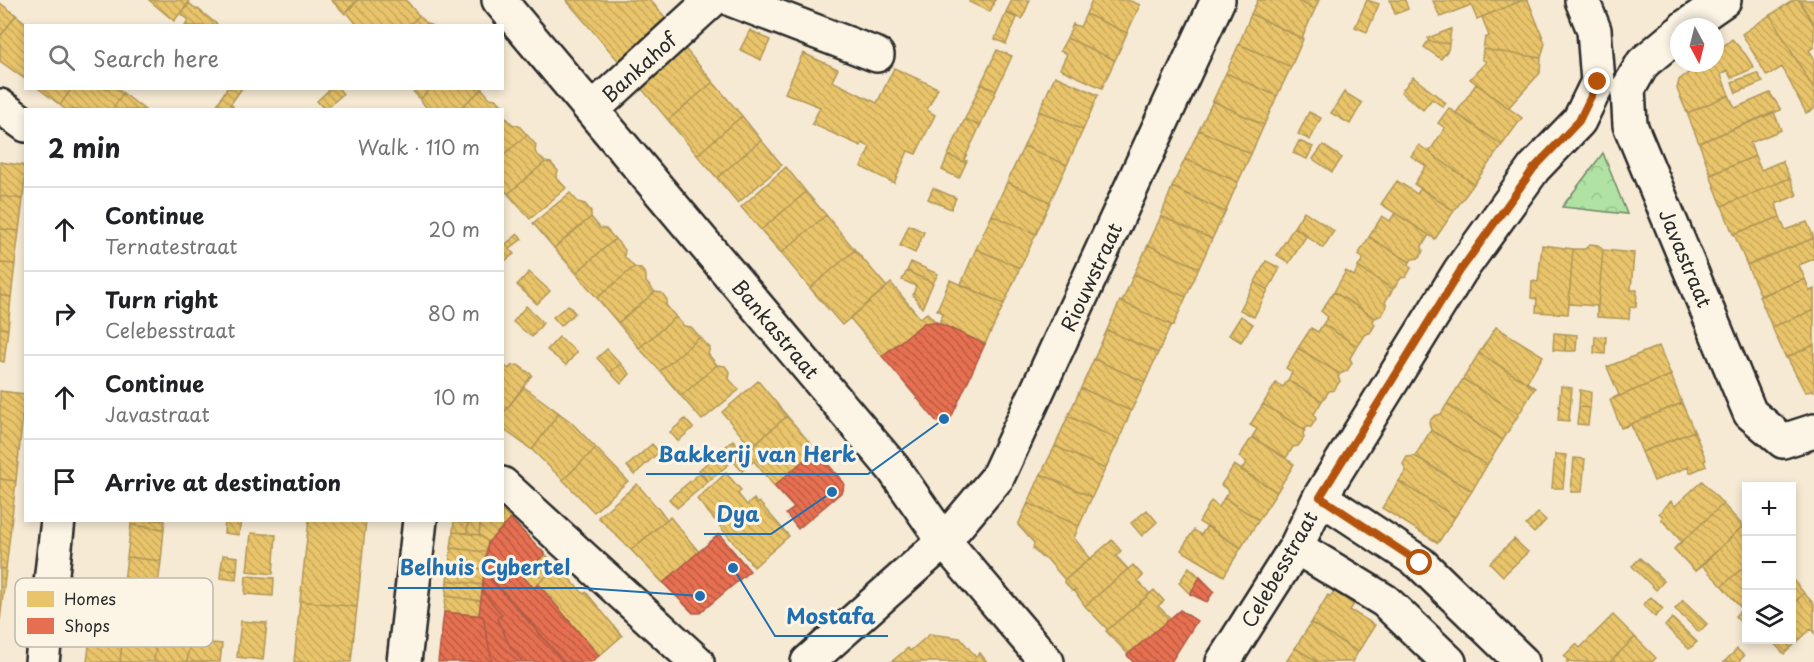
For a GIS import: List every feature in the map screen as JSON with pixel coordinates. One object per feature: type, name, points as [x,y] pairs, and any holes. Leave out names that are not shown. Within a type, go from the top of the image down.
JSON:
[{"type":"street","name":"Bankastraat","points":[[499,0],[893,468],[944,541],[1047,662]]},
{"type":"street","name":"Bankahof","points":[[592,110],[712,0]]},
{"type":"street","points":[[733,0],[877,55]]},
{"type":"street","name":"Riouwstraat","points":[[808,662],[944,541],[997,478],[1218,0]]},
{"type":"street","name":"Celebesstraat","points":[[1223,662],[1296,547],[1320,497],[1460,271],[1534,168],[1579,121],[1598,82],[1594,30],[1582,0]]},
{"type":"street","points":[[1698,18],[1724,0]]},
{"type":"street","name":"Javastraat","points":[[1670,40],[1643,63],[1628,89],[1630,125],[1750,413],[1783,441],[1814,431]]},
{"type":"street","points":[[0,106],[24,124]]},
{"type":"street","points":[[504,486],[697,662]]},
{"type":"street","points":[[1320,497],[1420,563],[1522,662]]},
{"type":"street","points":[[51,578],[58,522]]},
{"type":"street","points":[[404,662],[420,522]]},
{"type":"street","points":[[1296,547],[1385,601],[1449,662]]},
{"type":"street","points":[[42,662],[44,647]]},
{"type":"green space","points":[[1603,153],[1627,214],[1562,207]]},
{"type":"building: Homes","points":[[149,0],[187,0],[189,2],[174,21]]},
{"type":"building: Homes","points":[[331,0],[358,0],[345,14]]},
{"type":"building: Homes","points":[[358,0],[406,0],[419,16],[410,24],[356,24],[346,11]]},
{"type":"building: Homes","points":[[566,0],[650,0],[671,24],[622,65]]},
{"type":"building: Homes","points":[[970,0],[995,0],[990,12],[969,2]]},
{"type":"building: Homes","points":[[1012,0],[1030,0],[1022,19],[1006,12]]},
{"type":"building: Homes","points":[[1092,0],[1128,0],[1140,5],[1127,33],[1086,14]]},
{"type":"building: Homes","points":[[1258,0],[1296,0],[1315,9],[1302,38],[1251,14]]},
{"type":"building: Homes","points":[[1296,0],[1319,0],[1315,9]]},
{"type":"building: Homes","points":[[1367,0],[1379,4],[1367,32],[1355,27]]},
{"type":"building: Homes","points":[[1390,0],[1405,0],[1408,9],[1395,14]]},
{"type":"building: Homes","points":[[1523,0],[1477,19],[1471,5],[1440,17],[1433,1]]},
{"type":"building: Homes","points":[[1528,0],[1545,43],[1541,58],[1483,49],[1485,38],[1489,36],[1482,17]]},
{"type":"building: Homes","points":[[1794,0],[1799,0],[1814,25],[1814,47],[1809,50],[1814,58],[1814,90],[1770,15]]},
{"type":"building: Homes","points":[[1799,0],[1814,0],[1814,25]]},
{"type":"building: Homes","points":[[0,3],[16,15],[0,37]]},
{"type":"building: Homes","points":[[189,3],[217,24],[186,24],[189,20],[181,14]]},
{"type":"building: Homes","points":[[1006,13],[1017,18],[1006,44],[995,39]]},
{"type":"building: Homes","points":[[1086,14],[1127,33],[1115,60],[1067,38],[1073,24],[1080,27]]},
{"type":"building: Homes","points":[[1251,14],[1303,39],[1291,67],[1239,44]]},
{"type":"building: Homes","points":[[16,15],[27,24],[24,24],[24,78],[0,61],[0,37]]},
{"type":"building: Homes","points":[[1770,15],[1814,90],[1814,109],[1806,113],[1782,67],[1767,76],[1742,34]]},
{"type":"building: Homes","points":[[419,16],[427,24],[410,24]]},
{"type":"building: Homes","points":[[1451,29],[1449,44],[1428,41],[1428,38]]},
{"type":"building: Homes","points":[[750,30],[770,40],[761,60],[740,50]]},
{"type":"building: Homes","points":[[1067,38],[1115,60],[1102,88],[1060,69],[1067,54],[1060,51]]},
{"type":"building: Homes","points":[[1732,39],[1754,68],[1731,78],[1727,70],[1721,75],[1729,95],[1687,113],[1677,89],[1679,80],[1689,72],[1724,72],[1724,46]]},
{"type":"building: Homes","points":[[1428,41],[1449,44],[1448,50],[1441,59],[1424,47]]},
{"type":"building: Homes","points":[[681,44],[713,82],[668,120],[637,83]]},
{"type":"building: Homes","points":[[1239,44],[1291,67],[1277,96],[1226,73]]},
{"type":"building: Homes","points":[[1483,49],[1541,58],[1540,73],[1508,108],[1470,79],[1486,62],[1482,59]]},
{"type":"building: Homes","points":[[997,50],[1012,56],[996,91],[981,84]]},
{"type":"building: Homes","points":[[803,53],[838,69],[832,81],[877,103],[894,68],[938,88],[927,110],[935,115],[916,154],[908,151],[894,183],[861,167],[870,147],[862,143],[861,146],[812,124],[820,107],[785,93]]},
{"type":"building: Homes","points":[[1226,73],[1277,96],[1264,125],[1213,101]]},
{"type":"building: Homes","points":[[1757,73],[1763,82],[1736,93],[1732,82]]},
{"type":"building: Homes","points":[[1055,76],[1098,95],[1083,130],[1039,111]]},
{"type":"building: Homes","points":[[1413,77],[1446,103],[1443,107],[1432,99],[1423,110],[1401,92]]},
{"type":"building: Homes","points":[[713,82],[742,116],[697,155],[668,120]]},
{"type":"building: Homes","points":[[981,84],[996,91],[980,126],[965,119]]},
{"type":"building: Homes","points":[[1476,84],[1522,118],[1502,145],[1456,113]]},
{"type":"building: Homes","points":[[41,90],[71,90],[60,105]]},
{"type":"building: Homes","points":[[71,90],[119,90],[123,93],[113,108],[64,108],[60,105]]},
{"type":"building: Homes","points":[[226,90],[241,90],[230,105],[233,106],[232,108],[215,108]]},
{"type":"building: Homes","points":[[329,90],[340,90],[343,94],[327,108],[323,108],[317,101]]},
{"type":"building: Homes","points":[[412,90],[430,90],[420,99]]},
{"type":"building: Homes","points":[[430,90],[481,90],[460,108],[427,108],[420,99]]},
{"type":"building: Homes","points":[[481,90],[503,106],[502,108],[460,108]]},
{"type":"building: Homes","points":[[1344,92],[1362,103],[1350,124],[1331,113]]},
{"type":"building: Homes","points":[[123,93],[142,108],[113,108]]},
{"type":"building: Homes","points":[[1770,93],[1781,110],[1699,143],[1687,113],[1729,95],[1735,108]]},
{"type":"building: Homes","points":[[1213,101],[1264,125],[1251,154],[1199,130]]},
{"type":"building: Homes","points":[[1449,108],[1502,145],[1474,184],[1429,152],[1445,128],[1438,123]]},
{"type":"building: Homes","points":[[1039,111],[1083,130],[1067,165],[1024,146]]},
{"type":"building: Homes","points":[[1309,112],[1321,118],[1310,140],[1298,134]]},
{"type":"building: Homes","points":[[1774,112],[1781,130],[1750,143],[1755,156],[1711,175],[1699,143]]},
{"type":"building: Homes","points":[[504,115],[512,124],[519,126],[527,135],[504,154]]},
{"type":"building: Homes","points":[[742,116],[761,140],[717,178],[697,155]]},
{"type":"building: Homes","points":[[965,119],[980,126],[964,160],[967,161],[966,163],[948,155]]},
{"type":"building: Homes","points":[[1199,130],[1251,154],[1238,182],[1185,159]]},
{"type":"building: Homes","points":[[527,135],[536,145],[535,152],[545,162],[508,194],[504,189],[504,154]]},
{"type":"building: Homes","points":[[761,140],[782,165],[738,203],[717,178]]},
{"type":"building: Homes","points":[[1299,141],[1313,147],[1307,159],[1293,153]]},
{"type":"building: Homes","points":[[1323,145],[1342,158],[1332,172],[1313,159]]},
{"type":"building: Homes","points":[[1419,145],[1474,184],[1454,211],[1414,184],[1426,166],[1411,156]]},
{"type":"building: Homes","points":[[1024,146],[1067,165],[1050,202],[1007,182]]},
{"type":"building: Homes","points":[[948,155],[966,163],[959,178],[942,170]]},
{"type":"building: Homes","points":[[1755,156],[1761,170],[1782,161],[1790,178],[1722,206],[1710,175]]},
{"type":"building: Homes","points":[[1185,159],[1238,182],[1225,212],[1172,187]]},
{"type":"building: Homes","points":[[0,162],[24,166],[23,199],[0,196]]},
{"type":"building: Homes","points":[[545,162],[551,163],[558,171],[556,177],[566,188],[530,219],[508,194]]},
{"type":"building: Homes","points":[[786,167],[806,192],[761,230],[741,207]]},
{"type":"building: Homes","points":[[1790,178],[1797,195],[1776,204],[1780,217],[1733,234],[1722,206]]},
{"type":"building: Homes","points":[[1397,181],[1417,194],[1421,188],[1454,211],[1435,239],[1381,204]]},
{"type":"building: Homes","points":[[1007,182],[1050,202],[1036,234],[992,215]]},
{"type":"building: Homes","points":[[1172,187],[1225,212],[1212,239],[1161,216]]},
{"type":"building: Homes","points":[[933,188],[956,198],[951,209],[928,199]]},
{"type":"building: Homes","points":[[806,192],[826,215],[781,253],[761,230]]},
{"type":"building: Homes","points":[[570,193],[578,202],[585,204],[591,211],[591,217],[554,248],[533,223]]},
{"type":"building: Homes","points":[[0,196],[23,199],[19,231],[0,229]]},
{"type":"building: Homes","points":[[1304,211],[1334,231],[1323,248],[1294,227]]},
{"type":"building: Homes","points":[[1395,213],[1429,235],[1422,246],[1423,251],[1419,258],[1412,259],[1410,262],[1369,237],[1382,216],[1390,221]]},
{"type":"building: Homes","points":[[826,215],[855,250],[810,288],[781,253]]},
{"type":"building: Homes","points":[[992,215],[1036,234],[1020,268],[976,249]]},
{"type":"building: Homes","points":[[1161,216],[1212,239],[1199,268],[1148,245]]},
{"type":"building: Homes","points":[[591,217],[600,228],[606,229],[615,239],[576,273],[554,248]]},
{"type":"building: Homes","points":[[1780,217],[1785,230],[1807,222],[1814,238],[1747,265],[1734,234]]},
{"type":"building: Homes","points":[[909,225],[924,232],[915,253],[900,246]]},
{"type":"building: Homes","points":[[1294,227],[1307,235],[1289,263],[1277,255]]},
{"type":"building: Homes","points":[[0,229],[19,231],[15,264],[0,263]]},
{"type":"building: Homes","points":[[518,234],[522,239],[509,249],[514,254],[504,262],[504,245]]},
{"type":"building: Homes","points":[[1369,237],[1410,262],[1411,268],[1406,277],[1401,278],[1393,289],[1358,267],[1363,259],[1358,255]]},
{"type":"building: Homes","points":[[1814,238],[1814,259],[1799,265],[1805,279],[1761,296],[1747,265]]},
{"type":"building: Homes","points":[[615,239],[625,250],[624,256],[634,267],[597,298],[576,273]]},
{"type":"building: Homes","points":[[1590,244],[1598,245],[1603,250],[1597,317],[1597,306],[1569,304],[1568,314],[1573,249],[1585,249]]},
{"type":"building: Homes","points":[[1148,245],[1199,268],[1186,297],[1134,274]]},
{"type":"building: Homes","points":[[1542,245],[1573,249],[1568,314],[1536,312],[1537,299],[1531,298],[1532,281],[1538,282]]},
{"type":"building: Homes","points":[[976,249],[1020,268],[1004,304],[961,284]]},
{"type":"building: Homes","points":[[855,250],[887,287],[842,325],[810,288]]},
{"type":"building: Homes","points":[[1603,250],[1634,253],[1631,290],[1637,290],[1636,307],[1630,307],[1629,319],[1597,317]]},
{"type":"building: Homes","points":[[1266,261],[1280,268],[1268,290],[1255,282]]},
{"type":"building: Homes","points":[[911,262],[938,274],[933,283],[907,271]]},
{"type":"building: Homes","points":[[0,263],[15,264],[11,297],[0,295]]},
{"type":"building: Homes","points":[[634,267],[641,269],[646,275],[646,282],[655,292],[618,323],[597,298]]},
{"type":"building: Homes","points":[[1358,267],[1393,289],[1385,302],[1387,306],[1382,315],[1375,318],[1334,292],[1346,271],[1354,276]]},
{"type":"building: Homes","points":[[907,271],[933,283],[922,308],[913,295],[916,286],[902,280]]},
{"type":"building: Homes","points":[[529,272],[550,291],[537,304],[517,285]]},
{"type":"building: Homes","points":[[1134,274],[1186,297],[1173,326],[1122,302]]},
{"type":"building: Homes","points":[[1805,279],[1810,291],[1814,289],[1814,310],[1772,327],[1759,296]]},
{"type":"building: Homes","points":[[950,280],[1004,304],[985,344],[939,323],[943,313],[937,310]]},
{"type":"building: Homes","points":[[1255,282],[1268,290],[1254,317],[1240,310]]},
{"type":"building: Homes","points":[[891,283],[920,318],[927,313],[936,322],[924,323],[882,356],[850,318]]},
{"type":"building: Homes","points":[[655,292],[662,293],[667,300],[666,305],[676,317],[639,348],[618,323]]},
{"type":"building: Homes","points":[[1334,292],[1375,318],[1373,321],[1375,325],[1370,333],[1365,334],[1357,346],[1323,324],[1328,317],[1321,311]]},
{"type":"building: Homes","points":[[0,295],[11,297],[8,329],[0,328]]},
{"type":"building: Homes","points":[[1120,301],[1171,325],[1158,353],[1107,330]]},
{"type":"building: Homes","points":[[568,305],[575,313],[561,326],[553,317]]},
{"type":"building: Homes","points":[[526,306],[543,323],[532,337],[513,322]]},
{"type":"building: Homes","points":[[1814,310],[1814,345],[1786,358],[1772,327]]},
{"type":"building: Homes","points":[[1241,316],[1253,324],[1241,342],[1229,335]]},
{"type":"building: Homes","points":[[676,317],[684,326],[691,327],[700,337],[660,371],[639,348]]},
{"type":"building: Homes","points":[[1323,324],[1357,346],[1350,358],[1352,363],[1347,371],[1340,374],[1298,348],[1311,328],[1318,332]]},
{"type":"building: Homes","points":[[1496,327],[1543,356],[1527,382],[1535,388],[1479,353]]},
{"type":"building: Homes","points":[[0,328],[8,329],[4,362],[0,361]]},
{"type":"building: Homes","points":[[1107,330],[1158,353],[1145,382],[1094,359]]},
{"type":"building: Homes","points":[[1554,333],[1566,334],[1565,351],[1553,350]]},
{"type":"building: Homes","points":[[1566,334],[1577,335],[1576,351],[1565,351]]},
{"type":"building: Homes","points":[[1595,336],[1606,337],[1605,354],[1594,353]]},
{"type":"building: Homes","points":[[559,337],[577,352],[566,365],[547,350]]},
{"type":"building: Homes","points":[[700,337],[710,348],[708,354],[717,365],[681,396],[660,371]]},
{"type":"building: Homes","points":[[1814,345],[1814,391],[1805,392],[1787,357]]},
{"type":"building: Homes","points":[[1659,346],[1671,375],[1610,400],[1619,395],[1607,367]]},
{"type":"building: Homes","points":[[1298,348],[1340,374],[1338,377],[1340,381],[1334,390],[1329,391],[1322,401],[1288,380],[1292,372],[1286,368]]},
{"type":"building: Homes","points":[[607,349],[621,364],[610,372],[597,358]]},
{"type":"building: Homes","points":[[1479,353],[1535,388],[1519,414],[1463,379]]},
{"type":"building: Homes","points":[[1094,359],[1145,382],[1131,411],[1081,388]]},
{"type":"building: Homes","points":[[621,364],[630,374],[621,384],[610,372]]},
{"type":"building: Homes","points":[[504,365],[509,369],[511,366],[518,365],[532,375],[504,412]]},
{"type":"building: Homes","points":[[717,365],[725,366],[730,373],[729,379],[739,390],[702,420],[681,396]]},
{"type":"building: Homes","points":[[1671,375],[1682,403],[1621,428],[1610,400]]},
{"type":"building: Homes","points":[[1463,379],[1519,414],[1503,440],[1447,404]]},
{"type":"building: Homes","points":[[1288,380],[1322,401],[1314,414],[1316,419],[1311,427],[1306,427],[1305,430],[1263,404],[1276,383],[1283,387]]},
{"type":"building: Homes","points":[[758,381],[787,416],[751,447],[722,412]]},
{"type":"building: Homes","points":[[1561,386],[1572,388],[1569,421],[1558,420]]},
{"type":"building: Homes","points":[[524,387],[559,413],[532,450],[504,429],[504,412]]},
{"type":"building: Homes","points":[[1081,388],[1131,411],[1119,440],[1068,416]]},
{"type":"building: Homes","points":[[1580,390],[1591,392],[1590,408],[1579,407]]},
{"type":"building: Homes","points":[[0,391],[24,394],[16,481],[0,479]]},
{"type":"building: Homes","points":[[1682,403],[1694,431],[1642,452],[1631,425],[1621,428]]},
{"type":"building: Homes","points":[[1263,404],[1305,430],[1304,438],[1298,446],[1293,447],[1286,458],[1252,437],[1257,429],[1250,425]]},
{"type":"building: Homes","points":[[1447,404],[1503,440],[1487,465],[1431,430],[1429,422],[1434,416],[1441,414]]},
{"type":"building: Homes","points":[[1579,407],[1590,408],[1588,425],[1577,424]]},
{"type":"building: Homes","points":[[559,413],[596,448],[563,480],[532,450]]},
{"type":"building: Homes","points":[[787,416],[816,450],[774,486],[754,461],[742,471],[734,462]]},
{"type":"building: Homes","points":[[1068,416],[1119,440],[1105,469],[1055,446]]},
{"type":"building: Homes","points":[[685,419],[693,428],[678,441],[670,432]]},
{"type":"building: Homes","points":[[1431,430],[1487,465],[1472,491],[1415,456]]},
{"type":"building: Homes","points":[[1694,431],[1706,460],[1704,461],[1706,466],[1690,473],[1688,467],[1654,481],[1642,452]]},
{"type":"building: Homes","points":[[1252,437],[1294,464],[1277,492],[1241,470],[1247,462],[1239,457]]},
{"type":"building: Homes","points":[[733,440],[743,452],[708,482],[699,470]]},
{"type":"building: Homes","points":[[652,444],[659,452],[634,475],[627,466]]},
{"type":"building: Homes","points":[[1055,446],[1105,469],[1092,497],[1041,474]]},
{"type":"building: Homes","points":[[596,448],[628,481],[594,512],[563,480]]},
{"type":"building: Homes","points":[[1555,454],[1566,455],[1563,488],[1552,488]]},
{"type":"building: Homes","points":[[1415,456],[1472,491],[1455,517],[1399,481],[1406,471],[1403,464],[1407,457]]},
{"type":"building: Homes","points":[[1574,458],[1585,459],[1582,492],[1571,492]]},
{"type":"building: Homes","points":[[1234,465],[1277,492],[1259,520],[1224,498],[1229,491],[1221,485]]},
{"type":"building: Homes","points":[[700,473],[708,482],[677,508],[669,499]]},
{"type":"building: Homes","points":[[726,473],[741,490],[738,494],[747,505],[754,499],[757,504],[759,502],[789,536],[754,567],[697,499]]},
{"type":"building: Homes","points":[[1041,474],[1092,497],[1079,526],[1028,503]]},
{"type":"building: Homes","points":[[0,479],[16,481],[6,569],[0,568]]},
{"type":"building: Homes","points":[[1399,481],[1455,517],[1438,543],[1382,508]]},
{"type":"building: Homes","points":[[1702,481],[1723,504],[1674,549],[1681,541],[1661,519],[1663,517],[1659,513],[1671,501],[1675,506]]},
{"type":"building: Homes","points":[[637,484],[667,519],[631,550],[598,517]]},
{"type":"building: Homes","points":[[1224,498],[1259,520],[1241,548],[1199,522],[1211,501],[1219,507]]},
{"type":"building: Homes","points":[[1028,503],[1079,526],[1074,538],[1090,558],[1065,580],[1047,559],[1041,557],[1033,549],[1034,543],[1018,525]]},
{"type":"building: Homes","points":[[1723,504],[1742,525],[1695,571],[1674,549]]},
{"type":"building: Homes","points":[[1147,510],[1157,522],[1142,536],[1131,523]]},
{"type":"building: Homes","points":[[504,512],[511,519],[488,542],[479,535],[480,525],[484,522],[504,522]]},
{"type":"building: Homes","points":[[1538,513],[1546,520],[1534,533],[1526,525]]},
{"type":"building: Homes","points":[[670,517],[699,552],[663,583],[631,550]]},
{"type":"building: Homes","points":[[131,522],[165,522],[164,529],[131,525]]},
{"type":"building: Homes","points":[[225,522],[241,522],[239,535],[224,533]]},
{"type":"building: Homes","points":[[309,522],[366,522],[357,607],[300,601]]},
{"type":"building: Homes","points":[[454,522],[468,523],[467,533],[453,532]]},
{"type":"building: Homes","points":[[481,522],[479,535],[467,533],[468,523]]},
{"type":"building: Homes","points":[[131,525],[164,529],[161,561],[127,557]]},
{"type":"building: Homes","points":[[1207,526],[1241,548],[1224,576],[1181,550],[1194,530],[1201,535]]},
{"type":"building: Homes","points":[[1742,527],[1742,568],[1722,586],[1703,566],[1695,572]]},
{"type":"building: Homes","points":[[453,532],[479,535],[488,542],[486,552],[451,548]]},
{"type":"building: Homes","points":[[251,533],[276,535],[273,574],[247,571]]},
{"type":"building: Homes","points":[[1514,539],[1528,552],[1503,576],[1490,563]]},
{"type":"building: Homes","points":[[1112,540],[1121,551],[1116,556],[1128,569],[1085,606],[1074,590],[1072,591],[1064,581]]},
{"type":"building: Homes","points":[[451,548],[486,552],[485,569],[449,565]]},
{"type":"building: Homes","points":[[545,554],[557,566],[534,588],[522,576]]},
{"type":"building: Homes","points":[[223,555],[238,557],[237,570],[221,568]]},
{"type":"building: Homes","points":[[127,557],[161,561],[159,578],[124,578]]},
{"type":"building: Homes","points":[[1640,558],[1664,581],[1656,590],[1632,566]]},
{"type":"building: Homes","points":[[449,565],[485,569],[483,585],[447,580]]},
{"type":"building: Homes","points":[[1133,565],[1143,576],[1138,581],[1150,594],[1106,631],[1107,629],[1085,606]]},
{"type":"building: Homes","points":[[557,566],[584,594],[586,592],[622,636],[599,656],[538,584]]},
{"type":"building: Homes","points":[[1189,567],[1200,577],[1190,594],[1179,583]]},
{"type":"building: Homes","points":[[0,568],[6,569],[0,621]]},
{"type":"building: Homes","points":[[221,568],[237,570],[236,580],[220,578]]},
{"type":"building: Homes","points":[[1742,568],[1742,609],[1722,586]]},
{"type":"building: Homes","points":[[246,576],[274,578],[273,596],[245,594]]},
{"type":"building: Homes","points":[[447,580],[483,585],[481,601],[446,596]]},
{"type":"building: Homes","points":[[1796,584],[1804,593],[1796,601]]},
{"type":"building: Homes","points":[[1154,590],[1164,601],[1158,606],[1171,619],[1128,654],[1106,631]]},
{"type":"building: Homes","points":[[1334,591],[1354,604],[1350,610],[1375,625],[1358,652],[1311,623],[1328,595],[1330,597]]},
{"type":"building: Homes","points":[[1804,593],[1814,604],[1814,633],[1811,629],[1796,643],[1796,601]]},
{"type":"building: Homes","points":[[446,596],[481,601],[479,615],[444,612]]},
{"type":"building: Homes","points":[[1651,597],[1663,609],[1655,617],[1643,605]]},
{"type":"building: Homes","points":[[1683,600],[1707,624],[1699,632],[1675,609]]},
{"type":"building: Homes","points":[[300,601],[357,607],[351,662],[294,662]]},
{"type":"building: Homes","points":[[1742,610],[1742,624],[1735,616]]},
{"type":"building: Homes","points":[[1613,615],[1635,637],[1610,662],[1566,662],[1568,661],[1564,656],[1576,644],[1580,648]]},
{"type":"building: Homes","points":[[1672,618],[1697,642],[1689,649],[1665,626]]},
{"type":"building: Homes","points":[[241,621],[267,623],[263,660],[237,657]]},
{"type":"building: Homes","points":[[1311,623],[1358,652],[1352,662],[1318,662],[1295,648]]},
{"type":"building: Homes","points":[[930,634],[960,638],[976,657],[980,653],[987,662],[891,662],[908,648],[910,651]]},
{"type":"building: Homes","points":[[1635,637],[1656,658],[1652,662],[1610,662]]},
{"type":"building: Homes","points":[[213,643],[222,644],[220,662],[187,662],[189,647],[213,647]]},
{"type":"building: Homes","points":[[1775,644],[1795,644],[1784,654]]},
{"type":"building: Homes","points":[[89,647],[122,647],[120,662],[87,662]]},
{"type":"building: Homes","points":[[122,647],[156,647],[154,662],[120,662]]},
{"type":"building: Homes","points":[[156,647],[189,647],[187,662],[154,662]]},
{"type":"building: Homes","points":[[1295,648],[1318,662],[1286,662]]},
{"type":"building: Homes","points":[[1737,649],[1744,656],[1738,662],[1724,662]]},
{"type":"building: Shops","points":[[936,322],[985,344],[950,420],[937,422],[882,356],[924,323]]},
{"type":"building: Shops","points":[[816,450],[844,483],[843,491],[798,529],[786,514],[794,508],[774,486]]},
{"type":"building: Shops","points":[[511,519],[545,554],[522,576],[534,588],[538,584],[599,656],[591,662],[564,662],[484,571],[488,542]]},
{"type":"building: Shops","points":[[719,534],[750,571],[700,613],[693,613],[663,583]]},
{"type":"building: Shops","points":[[484,571],[564,662],[523,662],[511,648],[497,619],[502,615],[482,591]]},
{"type":"building: Shops","points":[[1200,577],[1214,591],[1207,602],[1190,594]]},
{"type":"building: Shops","points":[[482,591],[502,615],[497,619],[511,648],[523,662],[492,662],[483,616],[479,615]]},
{"type":"building: Shops","points":[[1180,610],[1197,621],[1171,662],[1133,662],[1127,655]]},
{"type":"building: Shops","points":[[444,612],[483,616],[492,662],[438,662]]},
{"type":"place","name":"Bakkerij van Herk","points":[[944,419]]},
{"type":"place","name":"Dya","points":[[832,492]]},
{"type":"place","name":"Mostafa","points":[[733,568]]},
{"type":"place","name":"Belhuis Cybertel","points":[[700,596]]},
{"type":"route","points":[[1420,563],[1320,497],[1460,271],[1534,168],[1579,121],[1598,82]]}]
